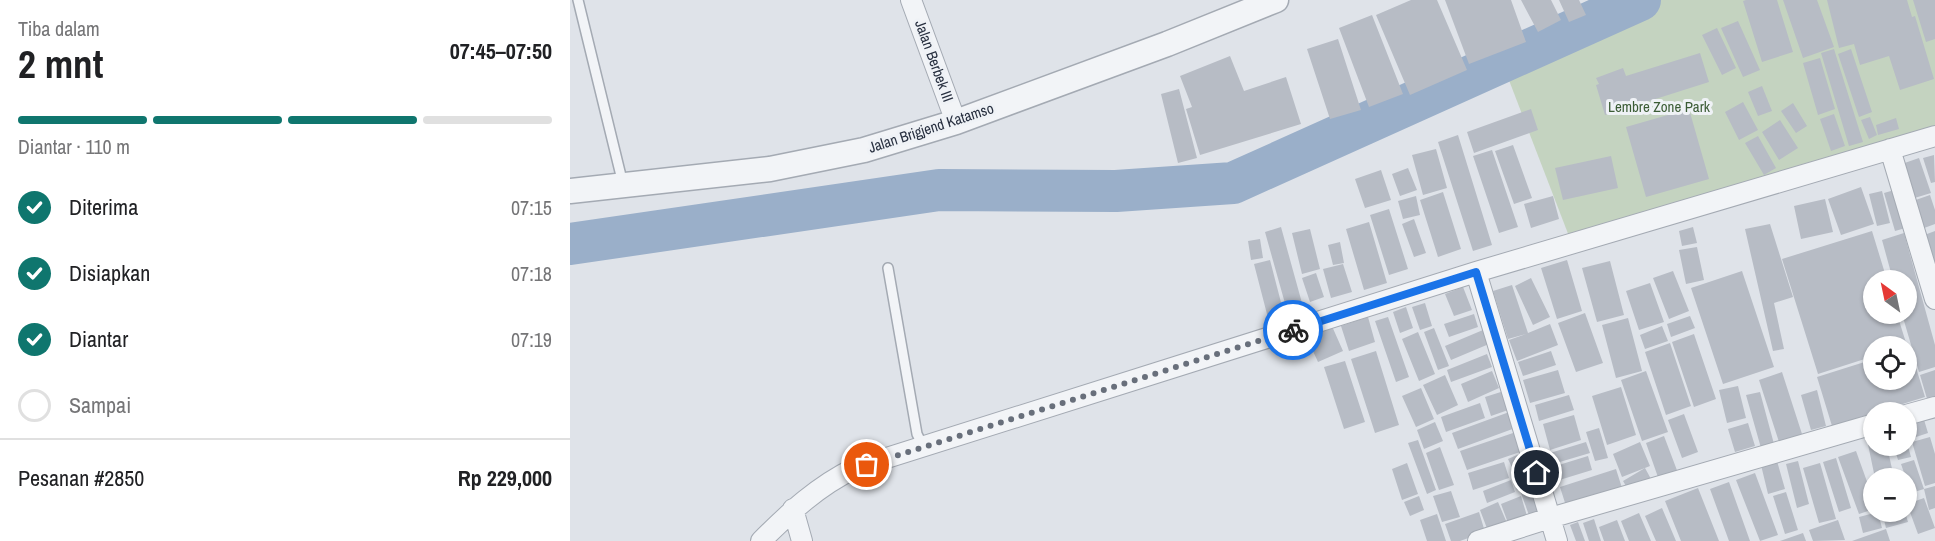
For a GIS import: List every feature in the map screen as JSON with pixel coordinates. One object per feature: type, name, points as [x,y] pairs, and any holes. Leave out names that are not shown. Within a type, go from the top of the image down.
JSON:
[{"type":"street","name":"Jalan Berbek III","points":[[911,0],[951,110]]},
{"type":"street","name":"Jalan Brigjend Katamso","points":[[570,191],[770,168],[864,150],[951,110],[1167,44],[1276,0]]},
{"type":"street","points":[[761,541],[793,509],[831,480],[855,468],[1476,272],[1935,136]]},
{"type":"street","points":[[1890,149],[1935,299]]},
{"type":"street","points":[[1476,272],[1557,541]]},
{"type":"street","points":[[1917,412],[1935,407]]},
{"type":"street","points":[[1478,541],[1863,427]]},
{"type":"street","points":[[793,509],[802,541]]},
{"type":"lane","points":[[578,0],[622,184]]},
{"type":"lane","points":[[888,268],[917,434],[924,448]]},
{"type":"green space","name":"Lembre Zone Park","points":[[1636,0],[1935,0],[1935,134],[1572,244],[1502,62]]},
{"type":"building","points":[[1411,0],[1437,0],[1467,70],[1410,95],[1376,15]]},
{"type":"building","points":[[1445,0],[1511,0],[1526,42],[1469,64]]},
{"type":"building","points":[[1521,0],[1551,0],[1561,20],[1538,32]]},
{"type":"building","points":[[1559,0],[1579,0],[1586,15],[1569,22]]},
{"type":"building","points":[[1777,0],[1793,52],[1762,62],[1743,1]]},
{"type":"building","points":[[1783,0],[1817,0],[1834,47],[1803,58]]},
{"type":"building","points":[[1827,0],[1907,0],[1912,17],[1915,16],[1934,79],[1900,90],[1889,56],[1860,65],[1854,44],[1839,48]]},
{"type":"building","points":[[1913,0],[1935,0],[1935,39],[1926,42]]},
{"type":"building","points":[[1372,15],[1403,94],[1369,107],[1339,28]]},
{"type":"building","points":[[1738,21],[1760,70],[1743,77],[1721,28]]},
{"type":"building","points":[[1717,28],[1736,68],[1722,75],[1702,35]]},
{"type":"building","points":[[1338,39],[1361,110],[1330,119],[1307,49]]},
{"type":"building","points":[[1834,49],[1863,142],[1849,146],[1821,53]]},
{"type":"building","points":[[1851,49],[1872,112],[1859,117],[1838,54]]},
{"type":"building","points":[[1700,53],[1709,82],[1605,115],[1596,78],[1623,68],[1626,76]]},
{"type":"building","points":[[1230,56],[1244,91],[1286,77],[1301,124],[1200,155],[1186,109],[1192,107],[1180,76]]},
{"type":"building","points":[[1820,58],[1835,109],[1818,115],[1803,63]]},
{"type":"building","points":[[1762,86],[1772,111],[1758,116],[1748,92]]},
{"type":"building","points":[[1179,89],[1197,158],[1178,163],[1161,94]]},
{"type":"building","points":[[1743,102],[1758,130],[1739,140],[1725,112]]},
{"type":"building","points":[[1793,103],[1807,126],[1796,133],[1781,111]]},
{"type":"building","points":[[1531,109],[1538,130],[1474,153],[1467,132]]},
{"type":"building","points":[[1689,109],[1709,179],[1646,197],[1626,127]]},
{"type":"building","points":[[1834,114],[1845,146],[1831,151],[1820,119]]},
{"type":"building","points":[[1870,117],[1877,135],[1869,139],[1861,120]]},
{"type":"building","points":[[1896,118],[1899,129],[1878,135],[1876,125]]},
{"type":"building","points":[[1780,120],[1798,148],[1779,160],[1762,132]]},
{"type":"building","points":[[1458,135],[1492,245],[1473,251],[1438,142]]},
{"type":"building","points":[[1758,136],[1776,168],[1764,175],[1745,143]]},
{"type":"building","points":[[1513,145],[1532,198],[1514,204],[1495,151]]},
{"type":"building","points":[[1436,149],[1447,188],[1423,195],[1412,155]]},
{"type":"building","points":[[1492,150],[1518,227],[1499,233],[1473,156]]},
{"type":"building","points":[[1934,155],[1935,182],[1931,183],[1923,158]]},
{"type":"building","points":[[1611,156],[1618,188],[1563,200],[1555,168]]},
{"type":"building","points":[[1919,158],[1931,193],[1908,200],[1896,166]]},
{"type":"building","points":[[1408,168],[1417,190],[1400,196],[1392,174]]},
{"type":"building","points":[[1381,170],[1391,200],[1365,208],[1355,179]]},
{"type":"building","points":[[1861,187],[1874,224],[1841,235],[1828,199]]},
{"type":"building","points":[[1898,189],[1909,227],[1895,231],[1884,193]]},
{"type":"building","points":[[1882,191],[1890,223],[1877,226],[1869,194]]},
{"type":"building","points":[[1443,192],[1461,249],[1438,257],[1420,200]]},
{"type":"building","points":[[1930,195],[1935,210],[1935,224],[1916,231],[1907,203]]},
{"type":"building","points":[[1416,196],[1420,215],[1403,219],[1398,201]]},
{"type":"building","points":[[1553,196],[1559,219],[1531,228],[1524,204]]},
{"type":"building","points":[[1825,199],[1833,232],[1801,239],[1794,206]]},
{"type":"building","points":[[1389,209],[1408,269],[1389,275],[1370,215]]},
{"type":"building","points":[[1414,219],[1426,253],[1414,257],[1402,224]]},
{"type":"building","points":[[1369,222],[1387,283],[1364,290],[1346,229]]},
{"type":"building","points":[[1770,224],[1793,297],[1774,303],[1784,349],[1773,351],[1745,229]]},
{"type":"building","points":[[1281,227],[1302,303],[1286,307],[1265,232]]},
{"type":"building","points":[[1693,227],[1697,243],[1682,246],[1679,231]]},
{"type":"building","points":[[1310,229],[1320,269],[1302,274],[1292,233]]},
{"type":"building","points":[[1872,231],[1884,270],[1863,270],[1863,324],[1900,324],[1904,336],[1863,336],[1863,360],[1818,374],[1782,259]]},
{"type":"building","points":[[1935,231],[1935,278],[1919,237]]},
{"type":"building","points":[[1904,233],[1914,270],[1890,270],[1882,240]]},
{"type":"building","points":[[1260,239],[1263,258],[1251,260],[1248,241]]},
{"type":"building","points":[[1340,242],[1344,263],[1333,265],[1328,245]]},
{"type":"building","points":[[1697,247],[1704,280],[1686,284],[1679,250]]},
{"type":"building","points":[[1270,260],[1284,314],[1268,318],[1254,264]]},
{"type":"building","points":[[1567,260],[1582,311],[1557,319],[1541,268]]},
{"type":"building","points":[[1610,261],[1624,315],[1597,322],[1582,268]]},
{"type":"building","points":[[1343,264],[1352,292],[1331,298],[1323,269]]},
{"type":"building","points":[[1673,271],[1689,311],[1669,319],[1653,278]]},
{"type":"building","points":[[1742,271],[1774,367],[1723,384],[1691,288]]},
{"type":"building","points":[[1316,273],[1324,297],[1310,302],[1302,278]]},
{"type":"building","points":[[1531,278],[1550,317],[1533,325],[1515,286]]},
{"type":"building","points":[[1917,280],[1935,345],[1935,367],[1919,372],[1917,336],[1908,336],[1905,324],[1917,324]]},
{"type":"building","points":[[1650,283],[1664,322],[1639,330],[1626,291]]},
{"type":"building","points":[[1512,285],[1528,333],[1550,324],[1558,345],[1517,361],[1509,340],[1526,334],[1508,339],[1493,291]]},
{"type":"building","points":[[1463,287],[1472,310],[1454,316],[1445,294]]},
{"type":"building","points":[[1425,303],[1432,326],[1420,330],[1412,307]]},
{"type":"building","points":[[1406,307],[1413,328],[1400,333],[1393,312]]},
{"type":"building","points":[[1585,313],[1603,363],[1576,372],[1558,323]]},
{"type":"building","points":[[1474,314],[1478,327],[1449,337],[1444,324]]},
{"type":"building","points":[[1690,316],[1695,328],[1671,337],[1667,324]]},
{"type":"building","points":[[1368,317],[1375,342],[1349,351],[1341,326]]},
{"type":"building","points":[[1388,317],[1409,377],[1396,382],[1375,321]]},
{"type":"building","points":[[1628,318],[1642,371],[1616,378],[1602,325]]},
{"type":"building","points":[[1331,324],[1343,351],[1318,362],[1306,336]]},
{"type":"building","points":[[1662,326],[1668,341],[1645,349],[1640,335]]},
{"type":"building","points":[[1434,328],[1449,366],[1438,370],[1424,332]]},
{"type":"building","points":[[1483,330],[1489,344],[1451,360],[1445,346]]},
{"type":"building","points":[[1418,332],[1435,374],[1419,381],[1402,339]]},
{"type":"building","points":[[1694,334],[1716,399],[1694,407],[1672,342]]},
{"type":"building","points":[[1670,343],[1691,406],[1666,415],[1645,352]]},
{"type":"building","points":[[1376,351],[1399,425],[1375,433],[1351,359]]},
{"type":"building","points":[[1551,351],[1556,365],[1523,376],[1518,362]]},
{"type":"building","points":[[1487,354],[1492,367],[1451,382],[1447,370]]},
{"type":"building","points":[[1345,361],[1365,422],[1344,429],[1324,367]]},
{"type":"building","points":[[1863,362],[1863,390],[1917,390],[1917,371],[1925,397],[1909,402],[1863,402],[1863,416],[1832,426],[1817,377]]},
{"type":"building","points":[[1558,370],[1565,393],[1530,403],[1523,380]]},
{"type":"building","points":[[1935,370],[1935,400],[1928,402],[1920,375]]},
{"type":"building","points":[[1492,371],[1499,388],[1468,402],[1461,384]]},
{"type":"building","points":[[1646,371],[1668,432],[1642,441],[1621,380]]},
{"type":"building","points":[[1782,372],[1802,434],[1779,442],[1759,380]]},
{"type":"building","points":[[1445,375],[1458,405],[1437,415],[1423,385]]},
{"type":"building","points":[[1738,386],[1746,418],[1727,423],[1719,390]]},
{"type":"building","points":[[1621,387],[1636,435],[1607,445],[1592,396]]},
{"type":"building","points":[[1421,388],[1434,419],[1416,427],[1402,396]]},
{"type":"building","points":[[1817,390],[1826,426],[1811,430],[1801,395]]},
{"type":"building","points":[[1504,391],[1511,409],[1491,416],[1485,397]]},
{"type":"building","points":[[1760,392],[1774,444],[1761,448],[1746,395]]},
{"type":"building","points":[[1569,395],[1574,410],[1539,421],[1535,405]]},
{"type":"building","points":[[1480,403],[1485,418],[1446,432],[1441,417]]},
{"type":"building","points":[[1512,411],[1518,427],[1458,449],[1452,433]]},
{"type":"building","points":[[1922,413],[1928,433],[1917,437],[1917,415]]},
{"type":"building","points":[[1684,414],[1698,452],[1682,458],[1668,420]]},
{"type":"building","points":[[1574,415],[1581,440],[1550,450],[1543,424]]},
{"type":"building","points":[[1435,422],[1443,441],[1424,449],[1417,430]]},
{"type":"building","points":[[1748,423],[1755,446],[1735,452],[1728,429]]},
{"type":"building","points":[[1599,428],[1608,458],[1595,461],[1586,432]]},
{"type":"building","points":[[1516,432],[1523,451],[1467,470],[1460,451]]},
{"type":"building","points":[[1664,436],[1678,473],[1659,480],[1646,443]]},
{"type":"building","points":[[1930,437],[1935,454],[1935,483],[1925,486],[1916,456],[1917,441]]},
{"type":"building","points":[[1418,440],[1436,490],[1427,494],[1408,443]]},
{"type":"building","points":[[1586,442],[1590,453],[1553,464],[1550,453]]},
{"type":"building","points":[[1640,442],[1650,466],[1622,477],[1613,454]]},
{"type":"building","points":[[1440,447],[1454,485],[1439,490],[1426,453]]},
{"type":"building","points":[[1526,451],[1534,469],[1516,476],[1508,459]]},
{"type":"building","points":[[1856,451],[1863,470],[1863,513],[1859,514],[1838,457]]},
{"type":"building","points":[[1588,456],[1592,470],[1553,482],[1549,468]]},
{"type":"building","points":[[1870,456],[1889,456],[1892,468],[1873,468]]},
{"type":"building","points":[[1897,456],[1911,457],[1898,460]]},
{"type":"building","points":[[1836,458],[1851,508],[1839,512],[1823,462]]},
{"type":"building","points":[[1914,460],[1917,468],[1902,468],[1901,464]]},
{"type":"building","points":[[1777,461],[1785,489],[1768,494],[1761,465]]},
{"type":"building","points":[[1798,461],[1809,504],[1797,508],[1786,464]]},
{"type":"building","points":[[1504,462],[1509,478],[1473,490],[1468,473]]},
{"type":"building","points":[[1407,463],[1418,494],[1402,500],[1392,469]]},
{"type":"building","points":[[1820,463],[1836,519],[1819,523],[1803,468]]},
{"type":"building","points":[[1645,468],[1651,479],[1629,491],[1623,481]]},
{"type":"building","points":[[1616,469],[1622,488],[1566,506],[1560,487]]},
{"type":"building","points":[[1917,469],[1924,489],[1917,491]]},
{"type":"building","points":[[1535,473],[1538,483],[1517,490],[1513,481]]},
{"type":"building","points":[[1755,473],[1778,535],[1760,541],[1736,480]]},
{"type":"building","points":[[1511,480],[1515,492],[1487,503],[1483,491]]},
{"type":"building","points":[[1729,482],[1750,541],[1729,541],[1710,489]]},
{"type":"building","points":[[1935,486],[1935,508],[1929,510],[1924,489]]},
{"type":"building","points":[[1540,487],[1548,512],[1530,518],[1521,493]]},
{"type":"building","points":[[1698,488],[1719,541],[1681,541],[1665,501]]},
{"type":"building","points":[[1451,491],[1460,517],[1442,522],[1433,496]]},
{"type":"building","points":[[1786,492],[1798,530],[1785,534],[1773,496]]},
{"type":"building","points":[[1419,496],[1424,510],[1410,516],[1404,502]]},
{"type":"building","points":[[1521,496],[1527,516],[1508,523],[1501,504]]},
{"type":"building","points":[[1924,498],[1935,528],[1918,534],[1914,522],[1917,522],[1917,500]]},
{"type":"building","points":[[1498,502],[1507,523],[1488,531],[1480,510]]},
{"type":"building","points":[[1662,508],[1676,541],[1656,541],[1645,516]]},
{"type":"building","points":[[1479,512],[1485,532],[1460,541],[1451,541],[1445,524]]},
{"type":"building","points":[[1639,513],[1651,541],[1629,541],[1621,521]]},
{"type":"building","points":[[1437,514],[1446,541],[1427,541],[1420,520]]},
{"type":"building","points":[[1863,516],[1863,522],[1880,522],[1882,528],[1863,533],[1859,517]]},
{"type":"building","points":[[1594,519],[1601,541],[1589,541],[1583,523]]},
{"type":"building","points":[[1617,520],[1625,541],[1604,541],[1599,527]]},
{"type":"building","points":[[1838,520],[1845,540],[1813,541],[1809,530]]},
{"type":"building","points":[[1578,522],[1585,541],[1576,541],[1570,525]]},
{"type":"building","points":[[1884,522],[1908,522],[1886,528]]},
{"type":"building","points":[[1886,529],[1890,541],[1852,541]]},
{"type":"building","points":[[1803,533],[1806,541],[1780,541]]},
{"type":"waterway","points":[[570,244],[939,190],[1116,191],[1233,183],[1640,0]]},
{"type":"way so far","points":[[867,465],[1293,330]]},
{"type":"route","points":[[1293,330],[1476,272],[1537,473]]}]
